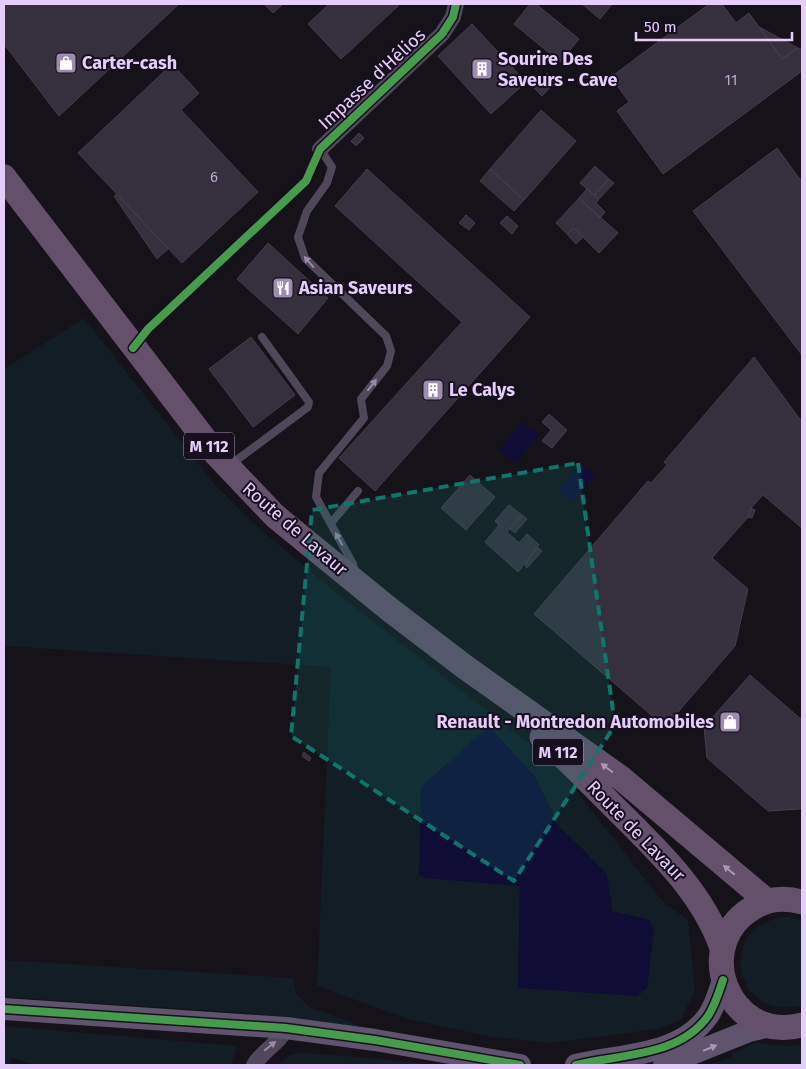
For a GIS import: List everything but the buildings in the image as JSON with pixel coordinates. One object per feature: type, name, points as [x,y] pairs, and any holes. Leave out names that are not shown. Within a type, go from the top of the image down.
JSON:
[{"type":"main road","name":"Route de Lavaur","points":[[4,177],[178,407],[228,467],[276,516],[358,584],[465,667],[790,898]]},
{"type":"main road","name":"Route de Lavaur","points":[[465,667],[562,755],[648,840],[705,908],[722,948]]},
{"type":"main road","points":[[790,898],[747,911],[732,927],[722,948],[721,964],[723,980],[736,1004],[758,1021],[771,1026],[785,1028],[802,1025]]},
{"type":"street","name":"Impasse d'Hélios","points":[[320,149],[442,34],[453,17],[456,4]]},
{"type":"street","points":[[576,1065],[653,1050],[676,1043],[693,1032],[708,1016],[723,980]]},
{"type":"street","points":[[4,1009],[286,1028],[374,1040],[520,1065]]},
{"type":"street","points":[[664,1065],[749,1031],[771,1026]]},
{"type":"street","points":[[254,1065],[268,1047],[282,1038],[286,1028]]},
{"type":"lane","points":[[320,149],[332,167],[328,183],[308,211],[298,237],[305,258],[386,336],[391,351],[387,366],[361,400],[364,418],[319,474],[316,497],[353,564],[358,584]]},
{"type":"lane","points":[[228,467],[308,407],[310,402],[262,338]]},
{"type":"lane","points":[[331,523],[358,491]]},
{"type":"highlighted area","points":[[578,463],[615,725],[514,881],[291,736],[312,510]]},
{"type":"shaded area","points":[[84,318],[215,485],[260,529],[334,591],[537,750],[564,775],[663,902],[688,920],[695,989],[681,1020],[657,1029],[550,1043],[492,1037],[408,1019],[317,986],[331,667],[4,646],[4,369]],"holes":[[[535,777],[560,828],[584,850],[611,897],[612,911],[648,920],[518,988],[520,886]]]},
{"type":"shaded area","points":[[522,422],[539,435],[516,463],[499,450]]},
{"type":"shaded area","points":[[580,464],[595,476],[573,502],[558,490]]},
{"type":"shaded area","points":[[489,726],[535,777],[560,828],[607,874],[612,911],[649,920],[654,929],[647,988],[637,996],[518,988],[520,886],[425,878],[419,875],[421,787]]},
{"type":"shaded area","points":[[790,917],[802,921],[802,1005],[779,1007],[760,1000],[748,987],[741,970],[742,951],[750,935],[766,922]]},
{"type":"shaded area","points":[[4,960],[293,978],[296,993],[309,1007],[359,1025],[358,1028],[262,1014],[4,997]]},
{"type":"shaded area","points":[[4,1026],[237,1046],[231,1065],[35,1065],[12,1058],[9,1065],[4,1065]]},
{"type":"shaded area","points":[[756,1043],[785,1046],[802,1045],[802,1065],[706,1065],[731,1057],[732,1053]]},
{"type":"shaded area","points":[[301,1053],[437,1065],[277,1065],[290,1055]]},
{"type":"cycle path","points":[[133,348],[148,329],[306,181],[320,149],[442,34],[453,17],[456,4]]},
{"type":"cycle path","points":[[576,1065],[648,1052],[665,1047],[681,1039],[696,1029],[708,1016],[723,980]]},
{"type":"cycle path","points":[[4,1009],[286,1028],[375,1040],[520,1065]]},
{"type":"place","name":"Carter-cash","points":[[66,63]]},
{"type":"place","name":"Sourire Des Saveurs - Cave","points":[[482,69]]},
{"type":"place","name":"Asian Saveurs","points":[[283,288]]},
{"type":"place","name":"Le Calys","points":[[433,390]]},
{"type":"place","name":"Renault - Montredon Automobiles","points":[[730,722]]}]
